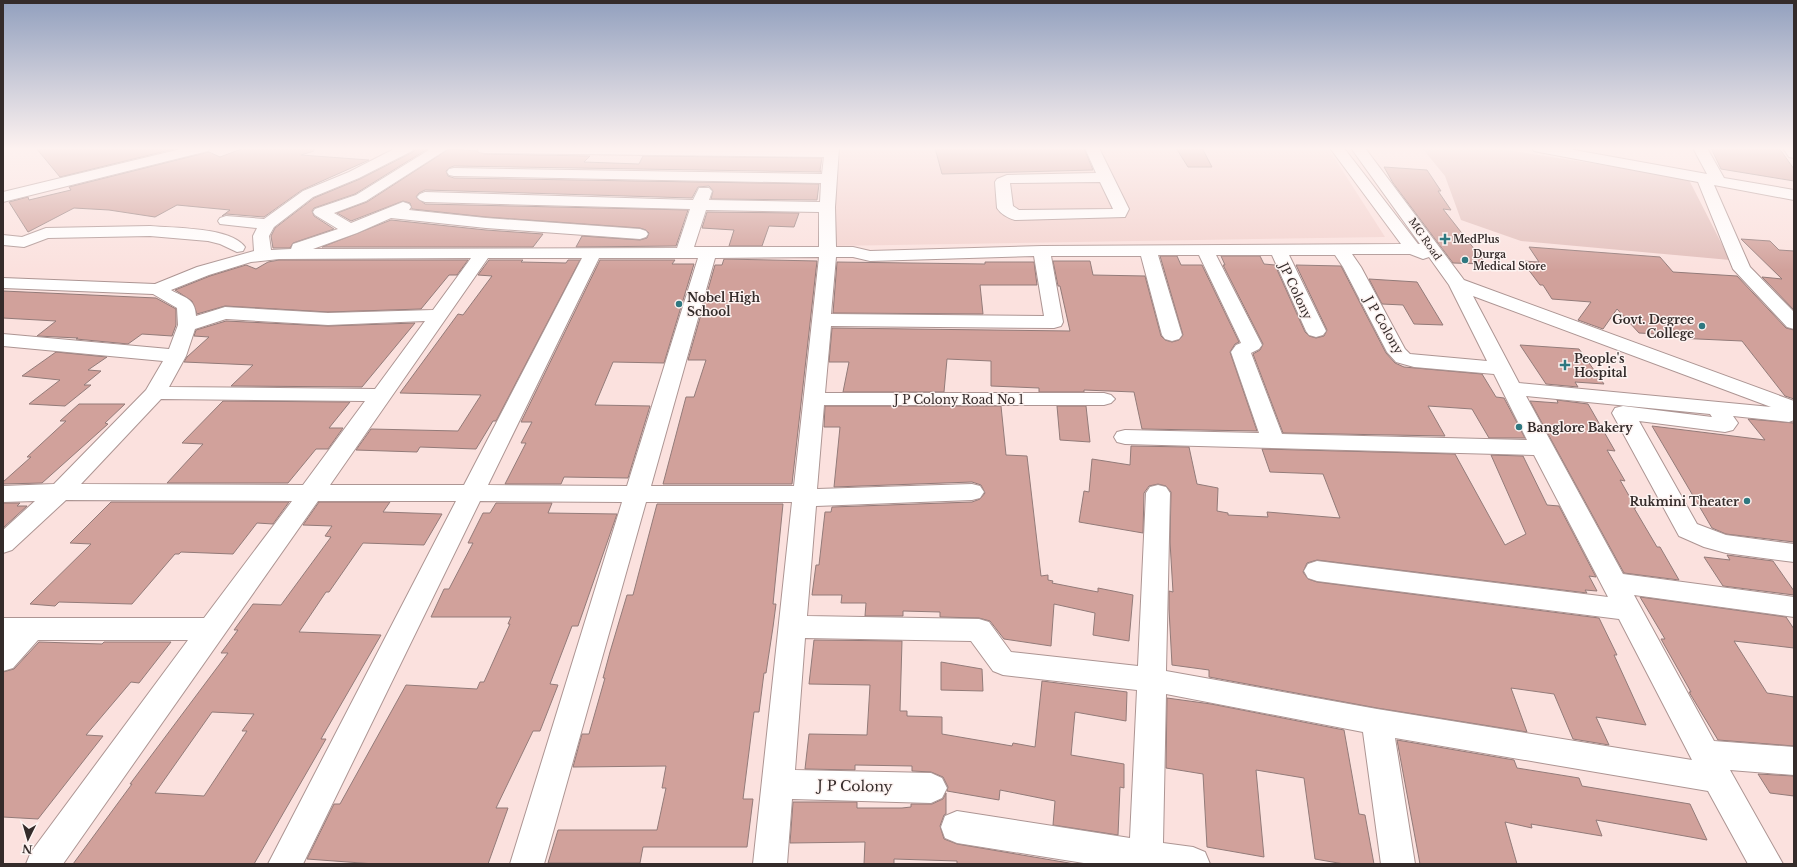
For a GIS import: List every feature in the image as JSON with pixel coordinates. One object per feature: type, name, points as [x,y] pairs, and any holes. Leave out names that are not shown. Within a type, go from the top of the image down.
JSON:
[{"type":"street","points":[[3,197],[38,188]]},
{"type":"street","points":[[271,255],[261,236],[267,224],[308,194],[321,188]]},
{"type":"street","points":[[351,230],[321,212],[361,198],[377,188]]},
{"type":"street","points":[[271,255],[311,245],[351,230],[425,197],[435,188]]},
{"type":"street","points":[[629,253],[664,188]]},
{"type":"street","points":[[527,864],[637,493],[696,253],[701,205],[705,188]]},
{"type":"street","points":[[770,864],[828,252],[827,207],[829,188]]},
{"type":"street","points":[[1003,188],[1006,208],[1015,214],[1119,214],[1121,209],[1112,188]]},
{"type":"street","name":"MG Road","points":[[1367,188],[1410,245],[1434,251]]},
{"type":"street","name":"MG Road","points":[[1388,188],[1434,251]]},
{"type":"street","points":[[1715,188],[1742,269],[1794,323]]},
{"type":"street","points":[[1758,188],[1794,195]]},
{"type":"street","points":[[425,197],[647,219]]},
{"type":"street","points":[[390,213],[509,225],[647,219],[701,205],[827,207]]},
{"type":"street","points":[[226,221],[267,224]]},
{"type":"street","points":[[3,240],[24,242],[46,233],[150,231],[208,236],[226,240],[237,247]]},
{"type":"street","points":[[3,283],[157,289],[203,271],[249,256],[271,255],[1340,250],[1410,245]]},
{"type":"street","points":[[864,252],[1410,245],[1434,251],[1458,284],[1542,448],[1766,864]]},
{"type":"street","points":[[1205,250],[1252,345],[1243,349],[1241,352],[1273,441]]},
{"type":"street","name":"JP Colony","points":[[1278,250],[1316,332]]},
{"type":"street","name":"J P Colony","points":[[1340,250],[1352,267],[1398,352],[1403,358],[1505,378]]},
{"type":"street","points":[[822,320],[1054,322],[1042,251]]},
{"type":"street","points":[[1148,251],[1172,335]]},
{"type":"street","points":[[285,864],[593,253]]},
{"type":"street","points":[[43,864],[211,629],[483,254]]},
{"type":"street","points":[[1458,284],[1794,408]]},
{"type":"street","points":[[3,544],[60,492],[155,393],[176,356],[186,325],[186,306],[157,289]]},
{"type":"street","points":[[186,325],[225,313],[328,319],[438,315]]},
{"type":"street","points":[[3,340],[60,344],[176,356]]},
{"type":"street","points":[[1505,378],[1618,406],[1725,425],[1727,424],[1717,408],[1794,415]]},
{"type":"street","points":[[155,393],[380,395]]},
{"type":"street","name":"J P Colony Road No 1","points":[[815,399],[1104,400]]},
{"type":"street","points":[[1618,406],[1688,530],[1700,537],[1720,543],[1794,553]]},
{"type":"street","points":[[1125,437],[1542,448]]},
{"type":"street","points":[[3,494],[60,492],[310,492],[637,493],[805,496],[972,492]]},
{"type":"street","points":[[1145,860],[1153,680],[1158,494]]},
{"type":"street","points":[[1317,572],[1629,610]]},
{"type":"street","points":[[1615,583],[1794,607]]},
{"type":"street","points":[[793,627],[979,630],[1003,663],[1153,680],[1377,722],[1712,766],[1794,761]]},
{"type":"street","points":[[3,629],[211,629]]},
{"type":"street","points":[[3,660],[31,629]]},
{"type":"street","points":[[1377,722],[1398,864]]},
{"type":"street","name":"J P Colony","points":[[778,784],[931,788]]},
{"type":"street","points":[[957,827],[1145,860],[1193,864]]},
{"type":"shaded area","points":[[836,188],[1354,188],[1385,237],[830,246]]},
{"type":"shaded area","points":[[1450,188],[1693,188],[1730,260],[1521,241],[1461,220]]},
{"type":"building","points":[[70,188],[305,188],[264,217],[226,214],[222,216],[230,210],[177,205],[155,217],[109,210],[74,208],[28,232],[9,202],[28,197],[29,200],[71,190]]},
{"type":"building","points":[[337,188],[364,188],[355,194],[314,208],[312,211],[314,216],[334,229],[293,243],[290,248],[273,248],[271,236],[275,228],[314,198]]},
{"type":"building","points":[[388,188],[697,188],[692,198],[425,190],[419,193],[416,197],[425,204],[688,210],[676,246],[576,247],[582,236],[640,240],[647,238],[649,233],[640,228],[486,217],[412,209],[410,203],[403,201],[351,221],[337,213],[367,202]]},
{"type":"building","points":[[711,188],[818,188],[817,200],[711,199],[713,191]]},
{"type":"building","points":[[1397,188],[1439,188],[1441,191],[1438,191],[1451,210],[1443,209],[1486,264],[1453,263]]},
{"type":"building","points":[[707,212],[799,213],[794,227],[769,226],[762,246],[729,246],[734,230],[702,228]]},
{"type":"building","points":[[391,220],[486,230],[543,234],[533,247],[322,247]]},
{"type":"building","points":[[1741,239],[1770,241],[1779,250],[1794,251],[1794,310],[1762,277],[1782,279]]},
{"type":"building","points":[[1529,247],[1660,257],[1673,272],[1737,276],[1786,328],[1794,330],[1794,399],[1785,396],[1742,341],[1676,338],[1674,335],[1639,333],[1617,309],[1603,329],[1578,320],[1591,302],[1552,299],[1543,285],[1540,285],[1522,261],[1539,262]]},
{"type":"building","points":[[1160,256],[1177,256],[1181,265],[1202,265],[1239,342],[1235,344],[1230,352],[1257,431],[1142,429],[1134,392],[1084,390],[1084,392],[1039,392],[1039,388],[991,386],[991,361],[947,359],[944,392],[843,392],[849,362],[829,362],[832,328],[1070,331],[1053,261],[1090,261],[1093,275],[1145,276],[1161,336],[1165,340],[1172,342],[1179,340],[1183,335]]},
{"type":"building","points":[[1221,256],[1260,256],[1264,264],[1275,265],[1305,332],[1309,336],[1316,338],[1324,336],[1327,330],[1296,265],[1341,266],[1386,353],[1395,363],[1404,367],[1482,374],[1496,397],[1504,398],[1525,438],[1489,438],[1472,409],[1428,406],[1445,436],[1283,433],[1253,354],[1260,350],[1263,344],[1223,265],[1225,265]]},
{"type":"building","points":[[724,259],[817,261],[792,484],[663,484],[686,397],[694,397],[706,360],[688,360],[715,265],[722,265]]},
{"type":"building","points":[[279,260],[468,260],[457,275],[449,275],[421,309],[328,312],[225,306],[197,314],[192,301],[175,290],[210,276],[246,265],[256,269],[268,262]]},
{"type":"building","points":[[489,260],[523,260],[521,262],[566,263],[568,260],[580,260],[496,421],[493,421],[476,449],[420,447],[417,452],[356,450],[371,429],[458,431],[481,395],[400,393],[458,314],[463,315],[492,276],[478,275]]},
{"type":"building","points":[[600,260],[675,260],[672,264],[694,264],[664,363],[613,362],[595,405],[650,406],[628,478],[564,477],[561,484],[505,484],[526,443],[521,443],[532,422],[521,422]]},
{"type":"building","points":[[837,262],[985,264],[985,262],[1034,262],[1037,285],[980,285],[983,314],[833,313]]},
{"type":"building","points":[[1369,279],[1417,282],[1443,325],[1414,324],[1403,305],[1382,304]]},
{"type":"building","points":[[3,291],[156,298],[176,309],[176,325],[172,336],[142,334],[128,344],[76,339],[78,338],[37,336],[56,321],[3,318]]},
{"type":"building","points":[[226,321],[328,326],[415,323],[362,387],[231,386],[253,365],[184,362],[187,357],[209,337],[194,336],[196,330]]},
{"type":"building","points":[[1520,345],[1579,349],[1604,384],[1575,382],[1578,387],[1546,384]]},
{"type":"building","points":[[56,352],[107,357],[88,370],[101,371],[84,385],[91,385],[65,406],[29,404],[60,380],[22,376]]},
{"type":"building","points":[[1557,400],[1588,404],[1615,451],[1607,450],[1625,481],[1620,480],[1636,508],[1634,508],[1657,547],[1660,547],[1679,580],[1624,573],[1530,401],[1558,403]]},
{"type":"building","points":[[223,401],[350,402],[329,428],[343,428],[328,449],[316,449],[288,483],[167,483],[203,444],[182,443]]},
{"type":"building","points":[[79,404],[125,404],[105,423],[108,424],[42,483],[3,484],[3,482],[31,457],[27,457],[66,421],[60,421]]},
{"type":"building","points":[[825,406],[1001,406],[1006,455],[1027,456],[1041,576],[1048,575],[1048,580],[1053,581],[1052,583],[1098,592],[1098,588],[1133,595],[1129,641],[1093,635],[1095,613],[1054,604],[1051,646],[1004,639],[990,621],[979,618],[940,617],[940,612],[903,611],[903,616],[865,616],[866,603],[841,603],[842,595],[812,595],[816,565],[819,565],[825,512],[831,512],[832,507],[972,502],[980,499],[985,493],[981,485],[972,482],[834,487],[840,427],[824,427]]},
{"type":"building","points":[[1057,406],[1086,406],[1090,442],[1060,440]]},
{"type":"building","points":[[1748,419],[1794,423],[1794,542],[1726,534],[1712,528],[1652,426],[1765,440]]},
{"type":"building","points":[[1131,446],[1189,447],[1197,484],[1218,488],[1217,511],[1228,513],[1228,515],[1268,517],[1267,512],[1340,518],[1323,474],[1270,472],[1262,449],[1455,454],[1505,545],[1526,534],[1491,455],[1523,456],[1547,505],[1559,506],[1596,577],[1589,576],[1597,591],[1585,590],[1587,593],[1317,560],[1307,563],[1303,572],[1308,579],[1317,582],[1599,618],[1617,655],[1614,655],[1646,725],[1596,717],[1609,745],[1573,739],[1554,694],[1511,688],[1527,732],[1377,708],[1209,677],[1209,670],[1172,665],[1169,609],[1169,591],[1173,592],[1170,542],[1171,492],[1166,486],[1158,484],[1149,486],[1144,493],[1143,533],[1079,522],[1084,491],[1089,492],[1092,459],[1130,465]]},
{"type":"building","points":[[111,502],[289,502],[273,524],[257,523],[233,554],[181,552],[179,554],[175,554],[132,604],[59,602],[55,606],[30,604],[91,544],[70,543]]},
{"type":"building","points":[[319,502],[390,502],[383,512],[442,514],[424,545],[363,543],[329,592],[326,592],[299,632],[381,635],[321,739],[326,739],[254,864],[73,864],[132,784],[130,784],[228,653],[221,653],[238,630],[234,630],[253,604],[281,605],[331,537],[325,536],[332,526],[303,525]],"holes":[[[212,712],[254,714],[242,731],[247,731],[204,796],[155,793]]]},
{"type":"building","points":[[3,503],[20,503],[17,506],[27,506],[3,528]]},
{"type":"building","points":[[496,503],[552,503],[548,513],[617,514],[578,626],[572,626],[550,684],[558,685],[540,731],[533,731],[496,808],[508,808],[488,864],[375,864],[307,859],[334,804],[340,804],[406,685],[477,689],[480,682],[484,682],[510,624],[508,624],[511,617],[431,617],[444,589],[449,589],[473,543],[468,543],[483,513],[490,513]]},
{"type":"building","points":[[657,504],[783,504],[773,604],[776,604],[773,627],[766,673],[764,673],[759,712],[754,712],[743,799],[753,799],[747,847],[643,847],[640,863],[548,863],[558,830],[657,830],[666,788],[662,788],[666,766],[573,767],[582,734],[589,734],[605,678],[603,678],[610,652],[627,595],[633,595]]},
{"type":"building","points":[[1727,555],[1773,561],[1794,591],[1794,595],[1723,586],[1704,557],[1730,560]]},
{"type":"building","points":[[1640,597],[1786,617],[1794,629],[1794,648],[1734,641],[1767,693],[1794,697],[1794,746],[1718,740],[1689,692],[1691,692],[1661,639],[1665,639]]},
{"type":"building","points":[[814,640],[902,641],[900,711],[907,711],[907,716],[942,717],[942,734],[1012,746],[1013,743],[1035,747],[1042,681],[1127,692],[1126,721],[1075,712],[1071,755],[1124,764],[1124,788],[1120,787],[1118,835],[1053,825],[1055,801],[1000,790],[999,800],[947,791],[948,787],[943,777],[931,772],[912,771],[912,766],[855,765],[855,770],[805,769],[809,734],[867,735],[870,685],[809,684]]},
{"type":"building","points":[[39,642],[102,644],[104,642],[171,642],[139,683],[131,682],[86,735],[103,736],[38,819],[3,817],[3,672],[14,669]]},
{"type":"building","points":[[941,662],[982,669],[983,691],[941,690]]},
{"type":"building","points":[[1167,698],[1211,704],[1344,730],[1359,814],[1365,815],[1374,864],[1344,864],[1315,859],[1304,778],[1256,770],[1264,857],[1207,847],[1203,774],[1166,768]]},
{"type":"building","points":[[1397,740],[1514,760],[1517,768],[1579,778],[1582,786],[1690,804],[1707,840],[1596,820],[1602,836],[1531,824],[1532,828],[1505,822],[1517,864],[1420,864]]},
{"type":"building","points":[[1758,774],[1794,776],[1794,796],[1770,793]]},
{"type":"building","points":[[946,793],[946,814],[944,815],[940,826],[944,839],[957,844],[1075,864],[957,864],[957,861],[894,859],[894,864],[864,864],[865,842],[790,843],[793,802],[857,802],[857,808],[902,808],[911,807],[911,804],[932,804],[943,799]]},
{"type":"place","name":"MedPlus","points":[[1445,239]]},
{"type":"place","name":"Durga Medical Store","points":[[1465,260]]},
{"type":"place","name":"Nobel High School","points":[[679,304]]},
{"type":"place","name":"Govt. Degree College","points":[[1702,326]]},
{"type":"place","name":"People's Hospital","points":[[1565,365]]},
{"type":"place","name":"Banglore Bakery","points":[[1519,427]]},
{"type":"place","name":"Rukmini Theater","points":[[1747,501]]}]
